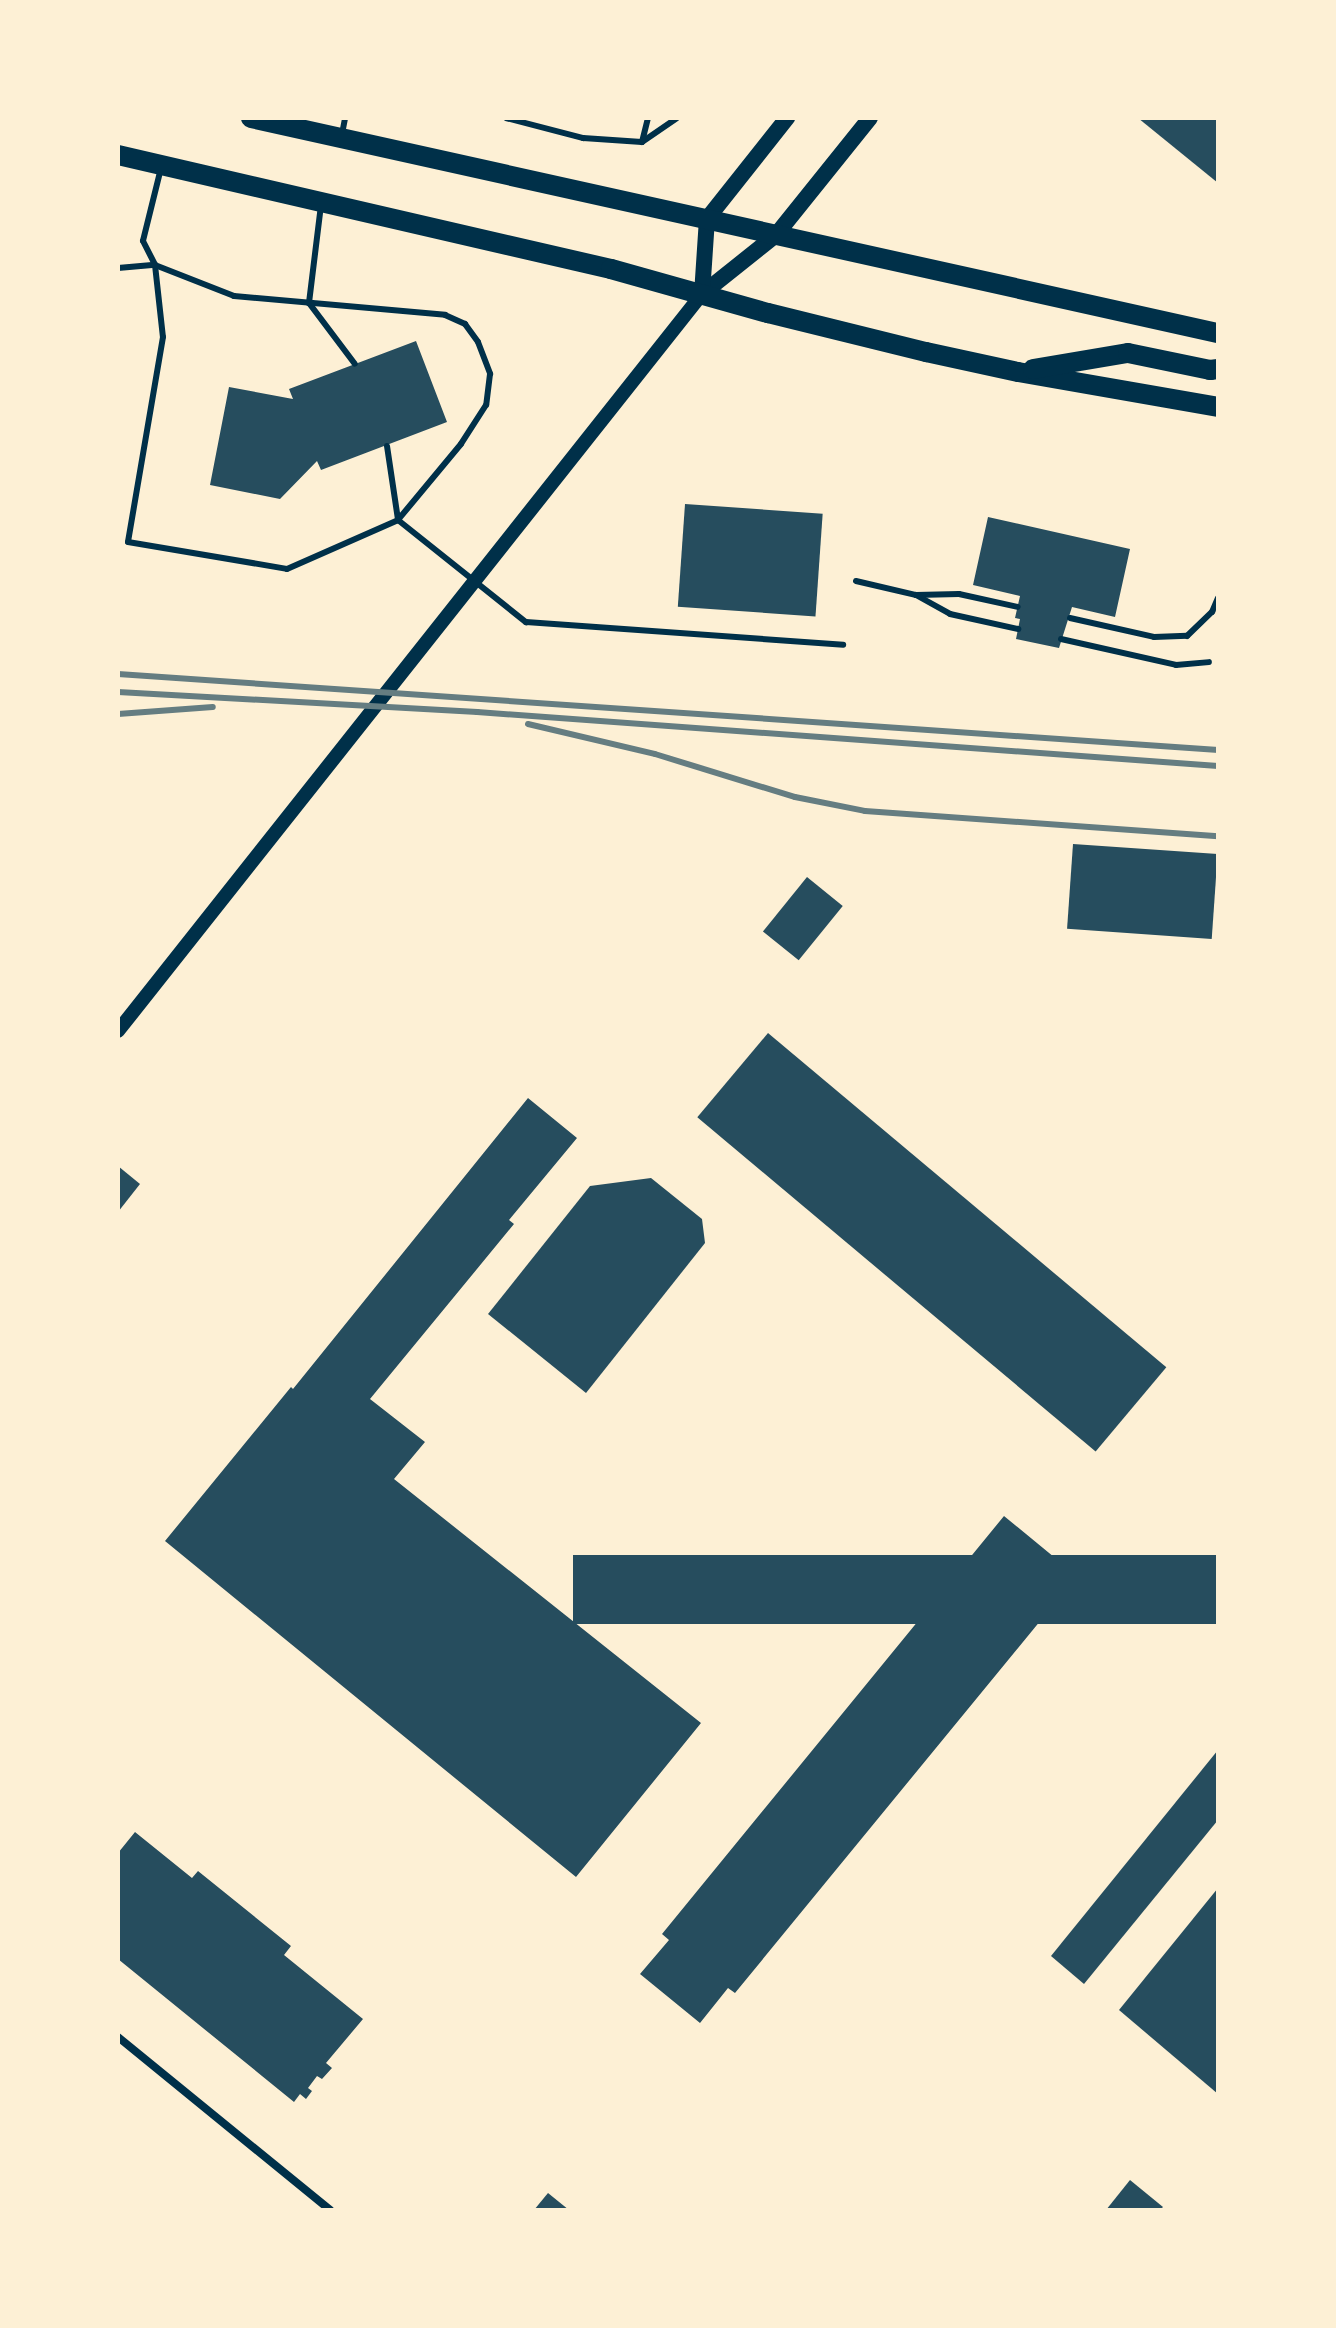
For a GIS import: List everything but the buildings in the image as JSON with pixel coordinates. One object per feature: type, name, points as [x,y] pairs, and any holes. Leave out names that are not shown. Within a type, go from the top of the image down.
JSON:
[{"type":"main road","points":[[251,118],[343,128],[707,219],[1218,333]]},
{"type":"main road","points":[[702,294],[707,219],[787,118]]},
{"type":"main road","points":[[702,294],[776,235],[870,118]]},
{"type":"main road","points":[[118,155],[611,269],[1018,372],[1218,407]]},
{"type":"main road","points":[[1018,372],[1128,353],[1218,369]]},
{"type":"street","points":[[118,1031],[702,294]]},
{"type":"street","points":[[118,2037],[330,2210]]},
{"type":"lane","points":[[506,118],[583,138],[642,142],[677,118]]},
{"type":"lane","points":[[642,142],[648,118]]},
{"type":"lane","points":[[128,542],[163,337],[155,265],[143,241],[162,165]]},
{"type":"lane","points":[[321,201],[309,303],[355,364]]},
{"type":"lane","points":[[118,268],[155,265],[234,296],[445,315],[465,324],[478,342],[490,374],[486,405],[461,444],[398,520],[287,569],[128,542],[118,544]]},
{"type":"lane","points":[[387,446],[398,520],[526,622],[843,645]]},
{"type":"lane","points":[[856,581],[916,595],[959,594],[1018,607]]},
{"type":"lane","points":[[916,595],[950,614],[1018,629]]},
{"type":"lane","points":[[1070,618],[1154,637],[1187,636],[1212,612],[1218,598]]},
{"type":"lane","points":[[1061,639],[1176,665],[1209,662]]},
{"type":"railway","points":[[118,674],[1218,750]]},
{"type":"railway","points":[[118,692],[477,712],[1218,766]]},
{"type":"railway","points":[[118,714],[213,707]]},
{"type":"railway","points":[[528,724],[655,754],[795,797],[865,811],[1218,836]]}]
